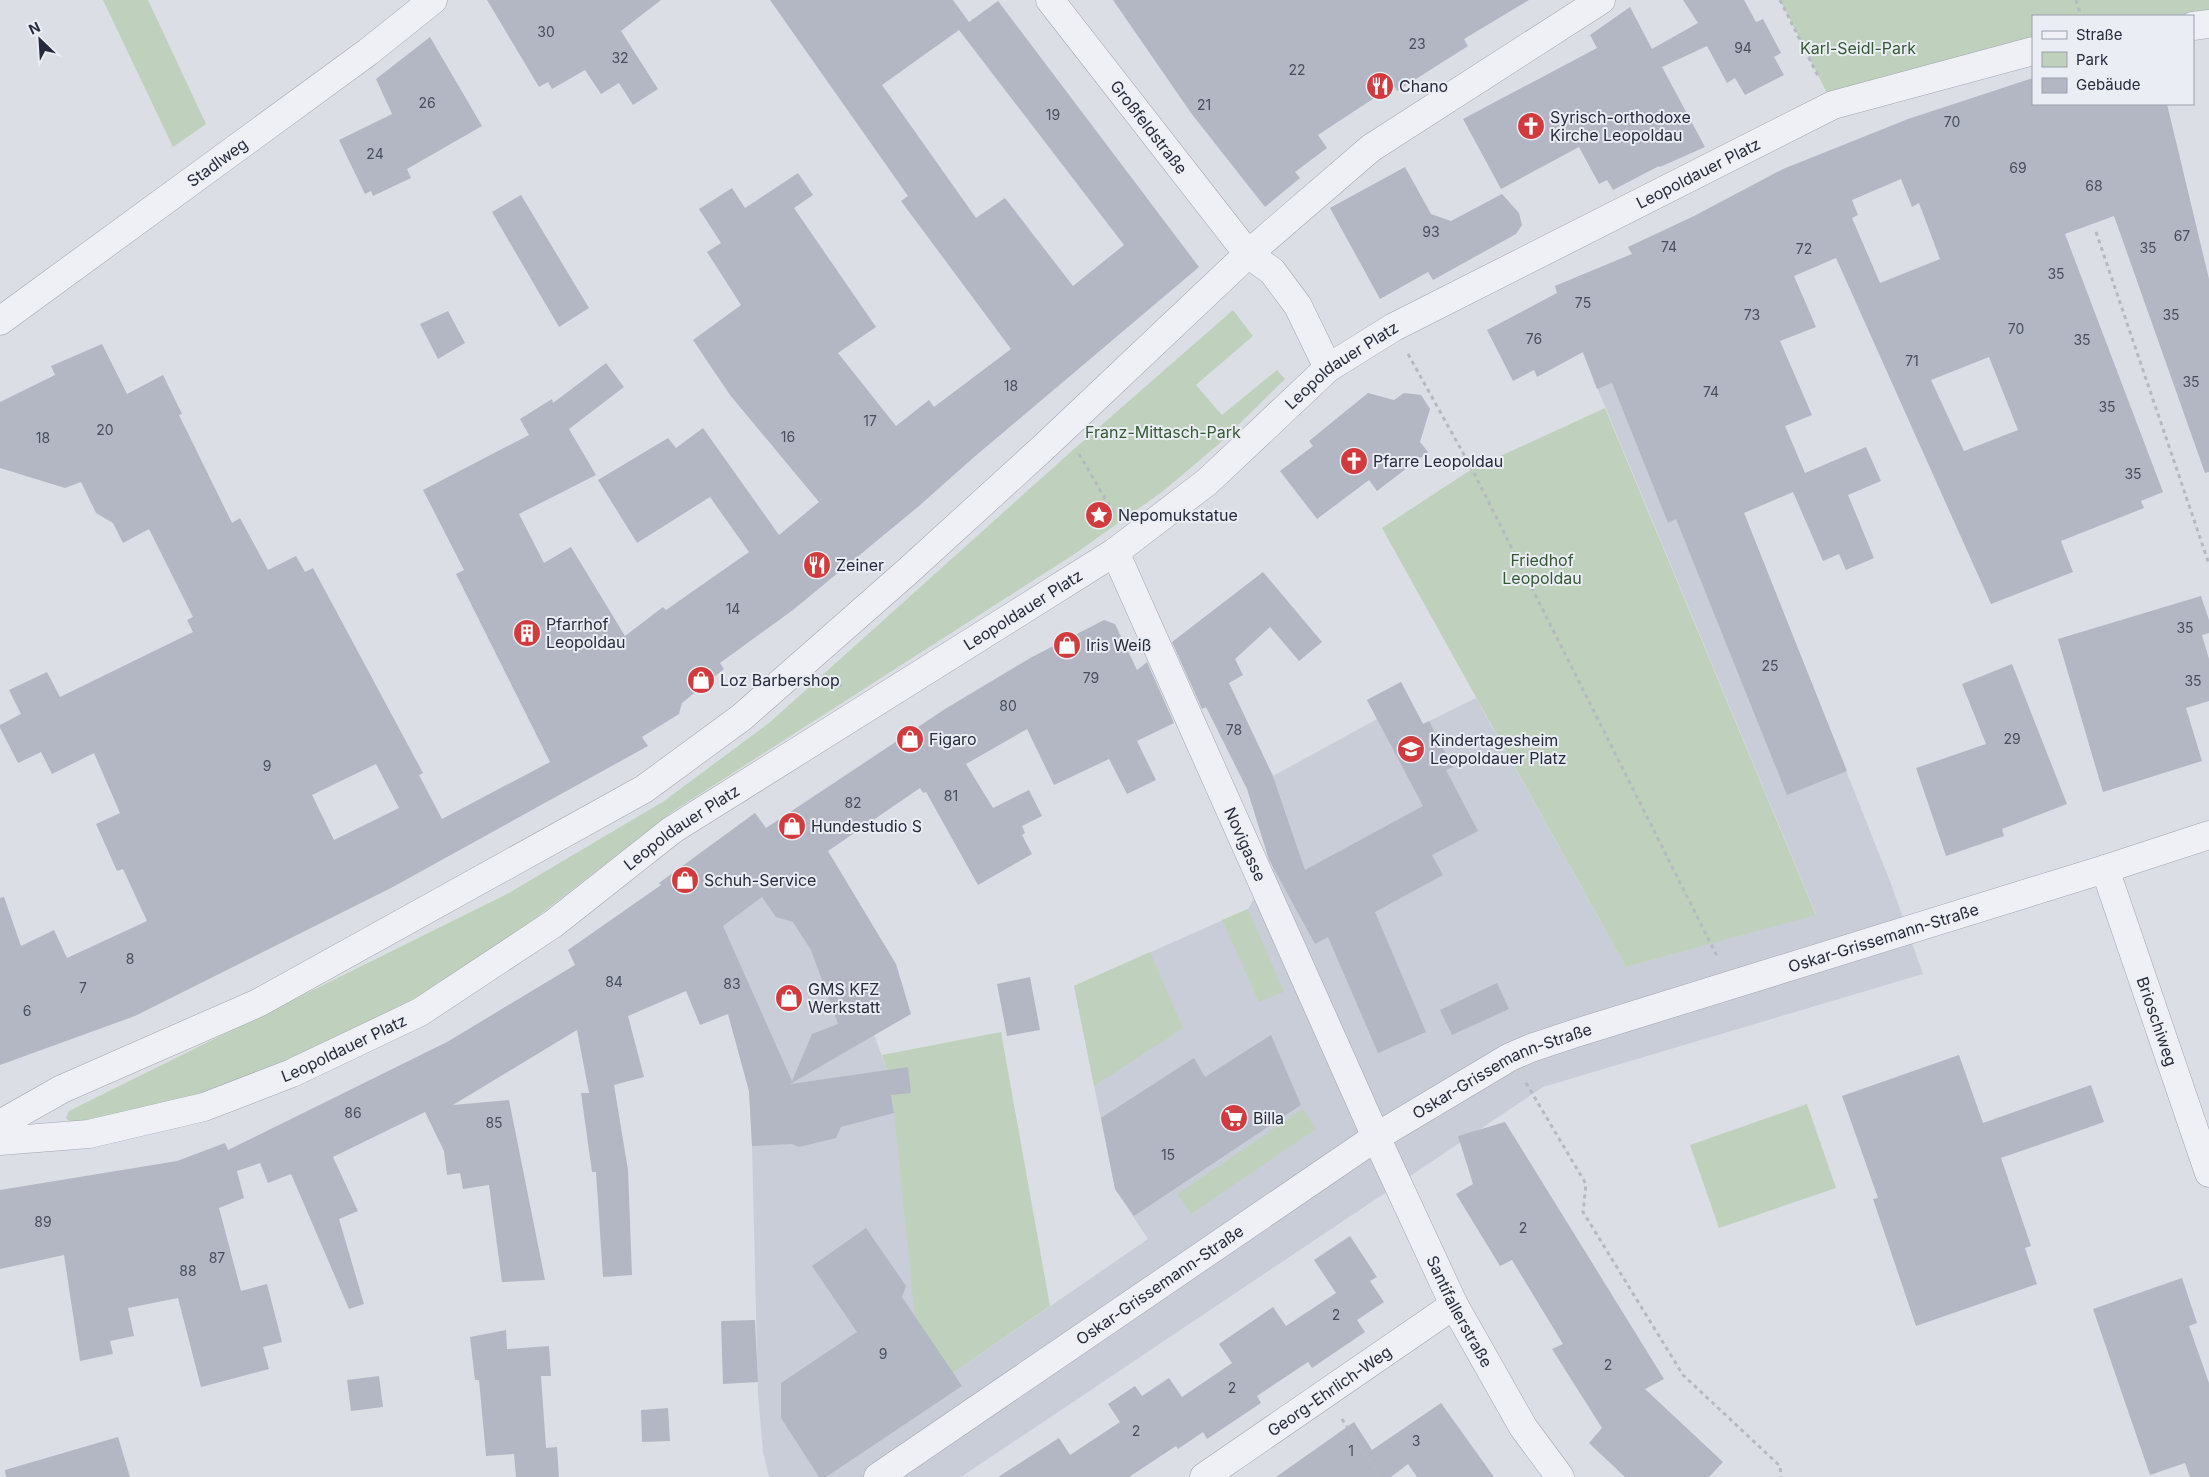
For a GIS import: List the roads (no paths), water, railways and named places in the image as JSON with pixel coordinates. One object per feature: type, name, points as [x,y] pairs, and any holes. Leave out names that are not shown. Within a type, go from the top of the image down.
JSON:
[{"type":"street","name":"Stadlweg","points":[[0,321],[368,52],[432,0]]},
{"type":"street","name":"Großfeldstraße","points":[[1050,0],[1248,254],[1272,271],[1298,306],[1328,368]]},
{"type":"street","points":[[0,1124],[62,1089],[258,1003],[644,790],[742,717],[815,653],[1064,428],[1248,254],[1371,148],[1601,0]]},
{"type":"street","points":[[2194,26],[2209,24]]},
{"type":"street","name":"Leopoldauer Platz","points":[[0,1140],[89,1134],[204,1107],[292,1073],[420,1012],[553,924],[672,830],[1122,547],[1214,476],[1328,368],[1394,327],[1833,105],[2032,51]]},
{"type":"street","name":"Novigasse","points":[[1122,547],[1376,1137]]},
{"type":"street","name":"Oskar-Grissemann-Straße","points":[[878,1477],[1376,1137],[1510,1057],[1576,1033],[2105,869],[2209,834]]},
{"type":"street","name":"Brioschiweg","points":[[2105,869],[2209,1173]]},
{"type":"street","name":"Santifallerstraße","points":[[1376,1137],[1454,1305],[1522,1427],[1560,1477]]},
{"type":"street","name":"Georg-Ehrlich-Weg","points":[[1204,1477],[1454,1305]]},
{"type":"place","name":"Chano","points":[[1380,86]]},
{"type":"place","name":"Syrisch-orthodoxe Kirche Leopoldau","points":[[1531,126]]},
{"type":"place","name":"Pfarre Leopoldau","points":[[1354,461]]},
{"type":"place","name":"Nepomukstatue","points":[[1099,515]]},
{"type":"place","name":"Zeiner","points":[[817,565]]},
{"type":"place","name":"Pfarrhof Leopoldau","points":[[527,633]]},
{"type":"place","name":"Iris Weiß","points":[[1067,645]]},
{"type":"place","name":"Loz Barbershop","points":[[701,680]]},
{"type":"place","name":"Figaro","points":[[910,739]]},
{"type":"place","name":"Kindertagesheim Leopoldauer Platz","points":[[1411,749]]},
{"type":"place","name":"Hundestudio S","points":[[792,826]]},
{"type":"place","name":"Schuh-Service","points":[[685,880]]},
{"type":"place","name":"GMS KFZ Werkstatt","points":[[789,998]]},
{"type":"place","name":"Billa","points":[[1234,1118]]},
{"type":"park label","name":"Karl-Seidl-Park","points":[[1858,48]]},
{"type":"park label","name":"Franz-Mittasch-Park","points":[[1163,432]]},
{"type":"park label","name":"Friedhof Leopoldau","points":[[1542,569]]}]
